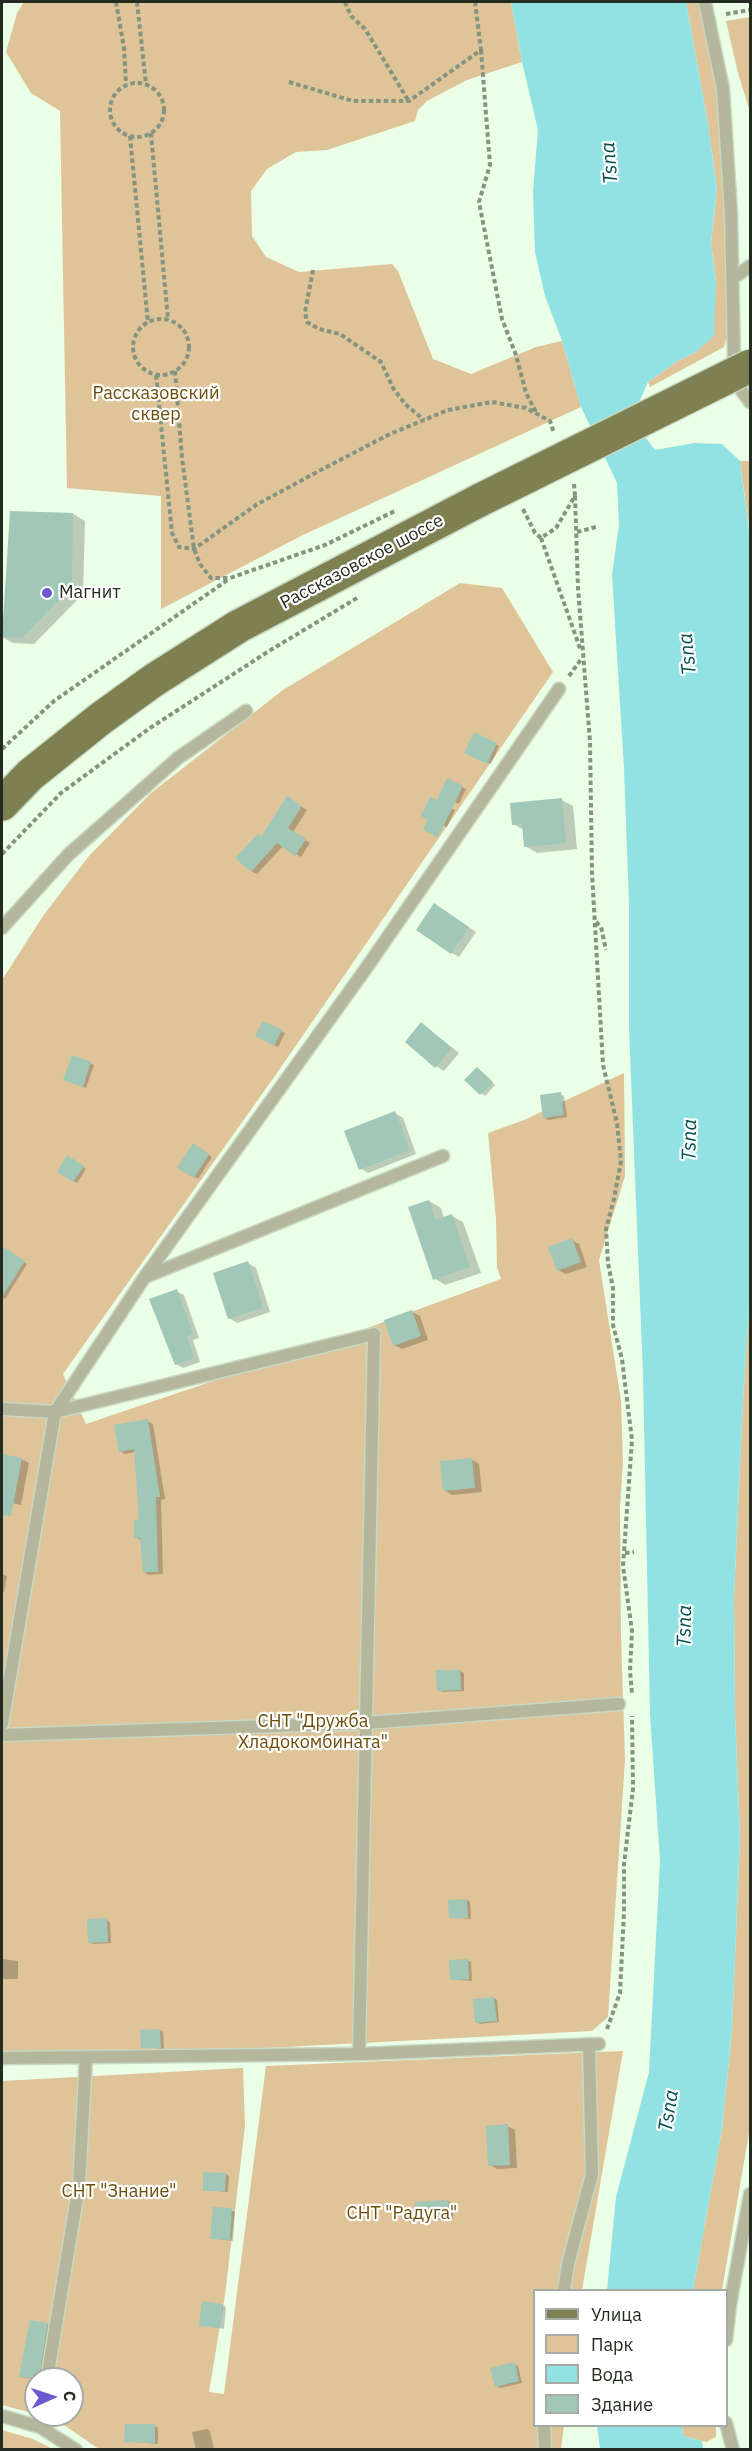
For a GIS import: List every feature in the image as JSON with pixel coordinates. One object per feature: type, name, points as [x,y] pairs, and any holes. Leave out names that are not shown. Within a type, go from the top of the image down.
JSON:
[{"type":"main road","name":"Рассказовское шоссе","points":[[2,804],[30,776],[100,719],[173,668],[239,627],[480,500],[750,366]]},
{"type":"lane","points":[[705,2],[723,89],[731,214],[734,358],[742,391],[750,402]]},
{"type":"lane","points":[[732,279],[750,266]]},
{"type":"lane","points":[[2,1724],[55,1412],[144,1278],[367,967],[559,689]]},
{"type":"lane","points":[[2,928],[68,855],[178,758],[246,711]]},
{"type":"lane","points":[[144,1278],[443,1156]]},
{"type":"lane","points":[[2,1409],[55,1412],[374,1334],[359,2054]]},
{"type":"lane","points":[[2,1736],[366,1723],[619,1704]]},
{"type":"lane","points":[[2,2058],[359,2054],[594,2045],[592,2174],[568,2264],[564,2289]]},
{"type":"lane","points":[[49,2367],[79,2185],[86,2057]]},
{"type":"lane","points":[[728,2322],[750,2194]]},
{"type":"lane","points":[[2,2416],[24,2419]]},
{"type":"lane","points":[[48,2427],[76,2450]]},
{"type":"lane","points":[[544,2427],[545,2450]]},
{"type":"lane","points":[[727,2427],[733,2450]]},
{"type":"path","points":[[116,2],[124,48],[126,85]]},
{"type":"path","points":[[137,2],[146,84]]},
{"type":"path","points":[[345,2],[351,16],[365,30],[409,101]]},
{"type":"path","points":[[475,2],[490,165],[479,202],[502,319],[516,355],[526,393],[538,414]]},
{"type":"path","points":[[707,16],[750,10]]},
{"type":"path","points":[[289,82],[353,101],[409,101],[481,50]]},
{"type":"path","points":[[137,82],[146,84],[159,94],[164,111],[158,127],[151,133],[143,136],[130,136],[117,129],[110,113],[114,95],[126,85],[137,82]]},
{"type":"path","points":[[151,133],[168,320]]},
{"type":"path","points":[[130,136],[148,322]]},
{"type":"path","points":[[313,270],[305,312],[307,322],[319,329],[340,334],[381,362],[399,396],[424,420]]},
{"type":"path","points":[[168,320],[184,331],[189,348],[187,357],[175,371],[156,375],[141,367],[133,350],[137,332],[148,322],[168,320]]},
{"type":"path","points":[[175,371],[182,458],[194,549],[200,564],[211,578],[230,578]]},
{"type":"path","points":[[156,375],[172,533],[179,547],[194,549],[256,505],[390,434],[448,410],[492,402],[526,408],[550,421],[558,444]]},
{"type":"path","points":[[571,477],[575,488],[583,657],[590,742],[595,922],[603,1065],[617,1122],[621,1161],[606,1229],[608,1263],[614,1288],[613,1325],[622,1359],[632,1440],[623,1566],[632,1628],[632,1698]]},
{"type":"path","points":[[542,538],[556,528],[575,496]]},
{"type":"path","points":[[520,503],[535,533],[542,538],[583,657]]},
{"type":"path","points":[[2,749],[54,701],[230,578],[325,545],[399,508]]},
{"type":"path","points":[[577,532],[596,527]]},
{"type":"path","points":[[2,854],[61,793],[150,728],[269,651],[359,597]]},
{"type":"path","points":[[595,922],[601,927],[606,950]]},
{"type":"path","points":[[625,1553],[634,1552]]},
{"type":"path","points":[[594,2045],[612,2018],[620,1993],[624,1924],[624,1864],[633,1789],[632,1708]]},
{"type":"green space","name":"Рассказовский сквер","points":[[24,2],[511,2],[522,62],[467,80],[427,101],[418,110],[415,121],[327,150],[296,152],[267,169],[251,191],[252,236],[266,257],[299,272],[392,264],[398,271],[433,359],[471,374],[536,347],[562,341],[581,407],[303,535],[161,609],[161,496],[67,488],[60,111],[31,93],[6,52],[17,13]]},
{"type":"green space","points":[[686,2],[703,2],[715,75],[727,214],[727,335],[724,347],[650,387],[648,382],[679,360],[696,352],[716,283],[711,243],[717,189]]},
{"type":"green space","points":[[750,17],[750,112],[726,21]]},
{"type":"green space","points":[[740,461],[750,461],[750,534]]},
{"type":"green space","name":"СНТ \"Дружба Хладокомбината\"","points":[[460,583],[502,588],[553,672],[277,1073],[63,1374],[86,1424],[343,1337],[501,1279],[497,1267],[496,1219],[488,1133],[524,1120],[624,1073],[625,1176],[599,1260],[621,1401],[623,1462],[620,1507],[625,1760],[608,2017],[592,2031],[132,2055],[2,2059],[2,980],[43,916],[89,856],[151,793],[283,690]]},
{"type":"green space","points":[[750,1294],[749,2133],[722,2289],[693,2289],[722,2129],[732,2031],[740,1839],[735,1713],[734,1597]]},
{"type":"green space","name":"СНТ \"Радуга\"","points":[[623,2051],[582,2289],[533,2289],[533,2427],[564,2427],[561,2449],[99,2449],[67,2427],[84,2427],[84,2367],[24,2367],[24,2411],[2,2405],[2,2081],[243,2068],[245,2126],[225,2295],[209,2392],[224,2394],[266,2066]]},
{"type":"green space","points":[[682,2427],[716,2427],[716,2437],[706,2442],[683,2436]]},
{"type":"green space","points":[[2,2430],[33,2439],[53,2449],[2,2449]]},
{"type":"water","name":"Tsna","points":[[511,2],[686,2],[717,189],[711,243],[716,283],[714,336],[696,352],[679,360],[648,382],[636,409],[643,434],[655,450],[694,443],[722,444],[740,461],[750,538],[750,1294],[734,1597],[735,1713],[740,1839],[732,2031],[722,2129],[693,2289],[607,2289],[616,2197],[649,2072],[660,1861],[650,1714],[643,1374],[629,1028],[629,905],[624,768],[612,575],[619,524],[617,483],[581,407],[562,341],[545,296],[535,252],[533,191],[538,130]]},
{"type":"water","points":[[597,2427],[682,2427],[683,2436],[702,2441],[703,2449],[600,2449]]},
{"type":"building","points":[[10,511],[73,513],[72,587],[22,638],[2,637]]},
{"type":"building","points":[[474,732],[497,743],[487,764],[464,753]]},
{"type":"building","points":[[447,778],[463,786],[438,837],[423,830],[428,820],[421,816],[430,797],[437,800]]},
{"type":"building","points":[[287,796],[302,806],[288,828],[306,839],[295,856],[277,843],[251,872],[235,858],[258,834],[261,837]]},
{"type":"building","points":[[562,798],[566,843],[524,847],[522,824],[512,825],[510,803]]},
{"type":"building","points":[[434,903],[469,927],[451,954],[416,930]]},
{"type":"building","points":[[263,1021],[282,1030],[274,1046],[255,1036]]},
{"type":"building","points":[[421,1022],[452,1048],[435,1068],[405,1042]]},
{"type":"building","points":[[72,1055],[91,1062],[83,1087],[63,1080]]},
{"type":"building","points":[[477,1067],[493,1082],[480,1095],[464,1080]]},
{"type":"building","points":[[561,1092],[564,1115],[543,1118],[540,1095]]},
{"type":"building","points":[[395,1111],[410,1150],[359,1170],[344,1131]]},
{"type":"building","points":[[193,1143],[209,1154],[194,1178],[177,1168]]},
{"type":"building","points":[[67,1155],[84,1166],[73,1182],[57,1172]]},
{"type":"building","points":[[429,1200],[436,1220],[452,1214],[470,1267],[433,1280],[408,1207]]},
{"type":"building","points":[[572,1238],[581,1262],[557,1271],[548,1247]]},
{"type":"building","points":[[2,1246],[25,1261],[2,1297]]},
{"type":"building","points":[[248,1261],[263,1308],[228,1319],[213,1273]]},
{"type":"building","points":[[177,1289],[193,1334],[187,1336],[194,1358],[175,1365],[149,1299]]},
{"type":"building","points":[[412,1310],[421,1336],[393,1346],[384,1320]]},
{"type":"building","points":[[148,1419],[160,1497],[156,1497],[158,1572],[143,1572],[140,1538],[134,1538],[134,1520],[139,1520],[134,1449],[119,1452],[114,1425]]},
{"type":"building","points":[[2,1454],[22,1458],[11,1516],[2,1515]]},
{"type":"building","points":[[472,1458],[475,1488],[443,1491],[440,1461]]},
{"type":"building","points":[[436,1670],[460,1670],[461,1690],[437,1691]]},
{"type":"building","points":[[467,1899],[468,1918],[449,1918],[448,1900]]},
{"type":"building","points":[[107,1918],[108,1942],[88,1943],[87,1919]]},
{"type":"building","points":[[468,1959],[469,1979],[450,1980],[449,1960]]},
{"type":"building","points":[[494,1997],[497,2021],[475,2023],[473,1999]]},
{"type":"building","points":[[160,2029],[161,2048],[141,2048],[140,2030]]},
{"type":"building","points":[[508,2124],[510,2165],[488,2166],[486,2126]]},
{"type":"building","points":[[203,2172],[226,2173],[225,2191],[203,2191]]},
{"type":"building","points":[[448,2200],[450,2218],[416,2220],[415,2202]]},
{"type":"building","points":[[213,2207],[232,2208],[230,2240],[210,2239]]},
{"type":"building","points":[[202,2301],[223,2304],[220,2328],[199,2326]]},
{"type":"building","points":[[30,2320],[48,2323],[41,2367],[24,2367],[24,2378],[19,2377]]},
{"type":"building","points":[[515,2362],[519,2381],[495,2387],[490,2368]]},
{"type":"building","points":[[125,2424],[155,2424],[155,2443],[124,2442]]},
{"type":"place","name":"Магнит","points":[[47,593]]},
{"type":"park label","name":"СНТ \"Знание\"","points":[[119,2192]]}]
